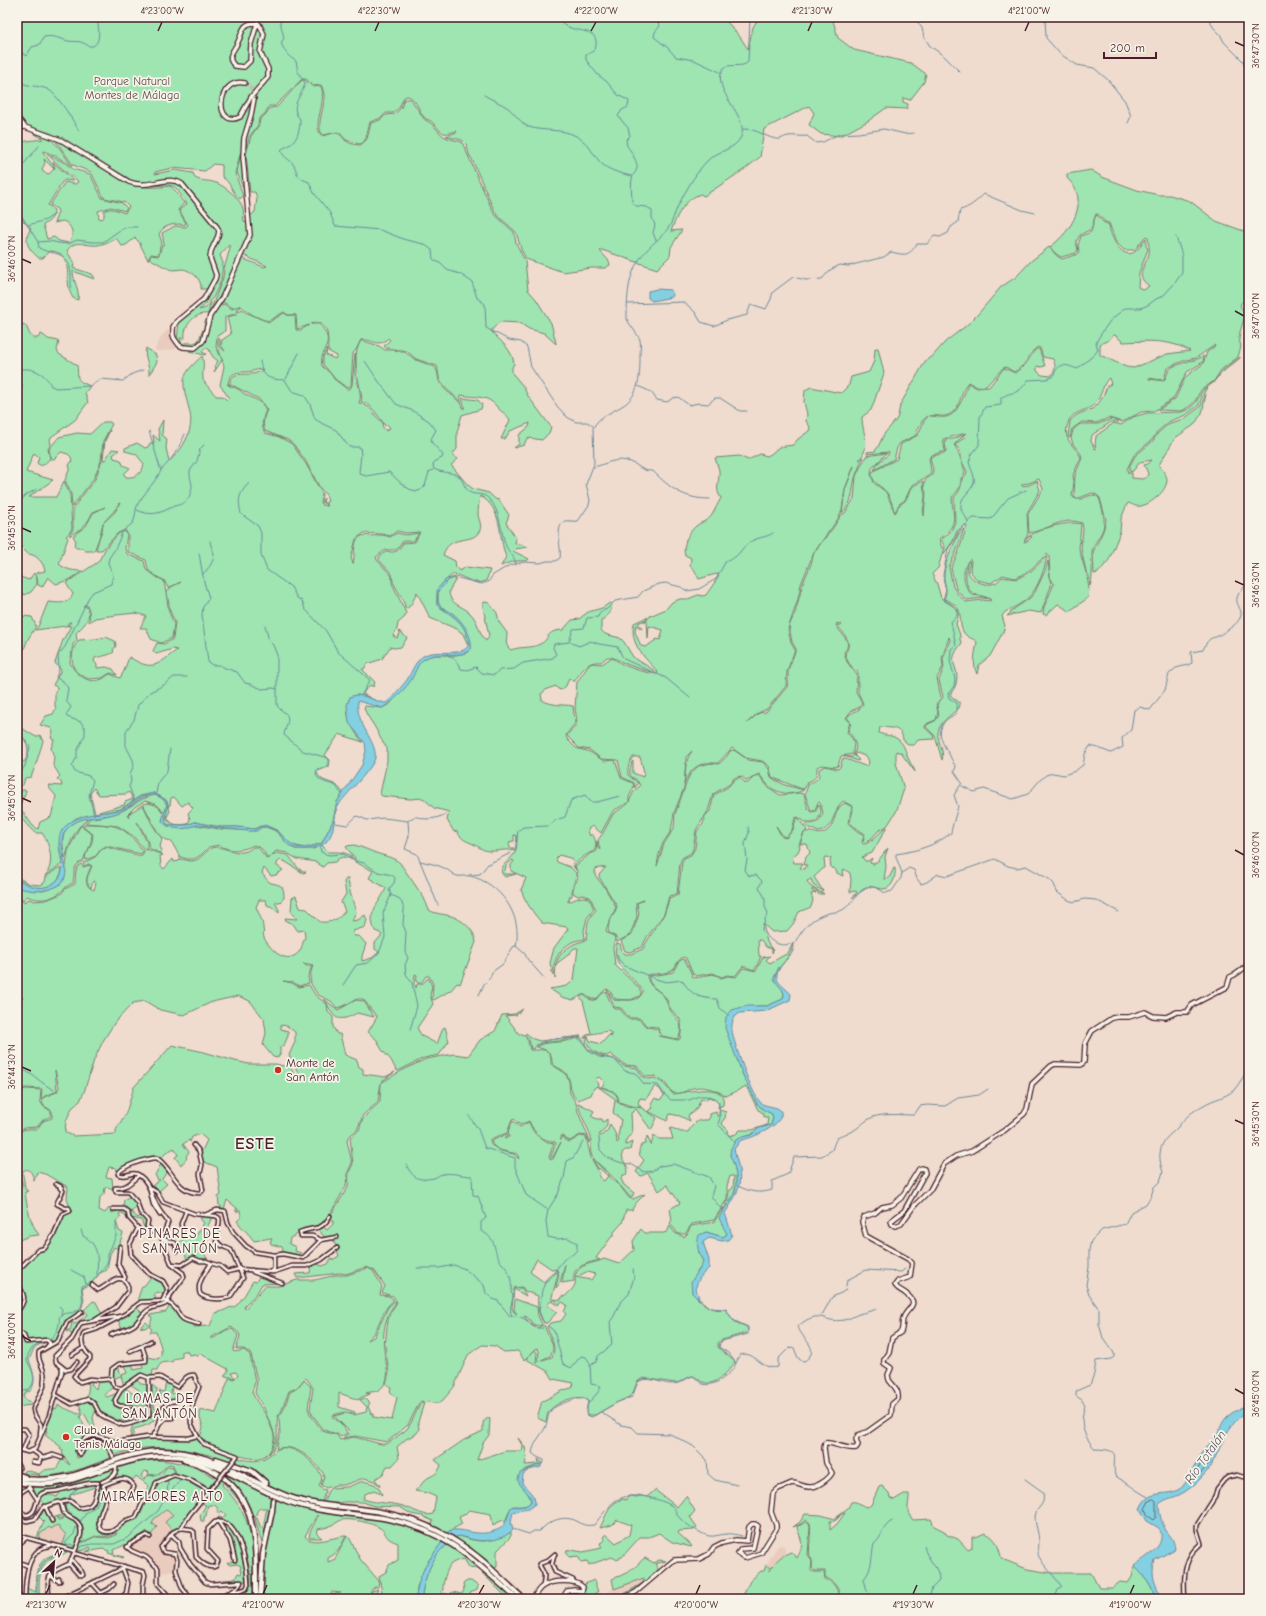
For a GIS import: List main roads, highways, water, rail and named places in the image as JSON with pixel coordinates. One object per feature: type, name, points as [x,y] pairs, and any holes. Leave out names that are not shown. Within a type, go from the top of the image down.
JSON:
[{"type":"highway","points":[[17,1478],[33,1480],[54,1479],[72,1475],[118,1458],[140,1453],[167,1452],[203,1456],[248,1469],[256,1473],[266,1483]]},
{"type":"highway","points":[[160,1456],[188,1461],[210,1468],[227,1479],[240,1495],[249,1512],[254,1533],[256,1556],[256,1599]]},
{"type":"highway","points":[[17,1483],[37,1484],[67,1481],[119,1463],[136,1459],[160,1456],[182,1457],[210,1464],[236,1475],[274,1496],[298,1505],[322,1511],[387,1519],[430,1530]]},
{"type":"highway","points":[[198,1456],[225,1465],[275,1491],[300,1500],[326,1506],[384,1513],[401,1517],[458,1543],[524,1599]]},
{"type":"highway","points":[[17,1474],[33,1480]]},
{"type":"highway","points":[[260,1599],[262,1554],[272,1511],[272,1500]]},
{"type":"highway","points":[[482,1563],[516,1599]]},
{"type":"main road","points":[[245,83],[236,83],[226,90],[221,107],[223,113],[227,117],[233,119],[240,117],[251,97],[268,77],[268,69],[260,52],[264,34],[257,24],[249,23],[244,27],[238,42],[230,53],[230,61],[235,66],[244,67],[250,61],[251,44],[259,17]]},
{"type":"main road","points":[[17,117],[25,127],[61,140],[136,185],[150,185],[170,179],[176,180],[182,184],[217,227],[219,231],[218,236],[211,251],[210,258],[216,275],[215,279],[204,299],[176,322],[173,327],[172,335],[174,338],[179,345],[188,349],[195,348],[203,341],[210,316],[222,298],[250,235],[243,158],[244,135],[251,115],[254,99]]},
{"type":"main road","points":[[611,1599],[616,1597],[624,1598],[636,1592],[674,1560],[699,1559],[709,1554],[714,1547],[722,1543],[736,1540],[747,1541],[749,1527],[754,1524],[757,1525],[758,1529],[754,1548],[741,1549],[738,1553],[745,1558],[761,1553],[776,1529],[776,1521],[771,1509],[773,1494],[775,1491],[792,1483],[811,1487],[830,1477],[832,1473],[826,1463],[824,1444],[829,1442],[842,1447],[856,1448],[858,1445],[856,1439],[858,1435],[867,1432],[891,1415],[892,1404],[898,1399],[898,1391],[889,1380],[888,1376],[891,1368],[884,1363],[884,1360],[889,1353],[892,1338],[901,1332],[903,1318],[913,1305],[913,1301],[895,1285],[898,1281],[910,1277],[912,1264],[908,1260],[866,1236],[862,1222],[864,1217],[875,1213],[882,1207],[897,1202],[904,1194],[919,1169],[923,1168],[925,1173],[923,1178],[906,1208],[891,1222],[895,1226],[901,1224],[914,1206],[930,1190],[944,1164],[956,1156],[972,1151],[1005,1130],[1024,1114],[1027,1109],[1032,1084],[1051,1066],[1055,1064],[1081,1065],[1084,1062],[1085,1044],[1092,1031],[1117,1016],[1129,1017],[1145,1012],[1154,1016],[1166,1018],[1177,1012],[1187,1012],[1192,1005],[1227,987],[1230,976],[1239,974],[1249,965]]},
{"type":"main road","points":[[533,1599],[543,1586],[561,1581],[574,1582],[582,1585],[582,1591],[570,1590],[562,1599]]},
{"type":"water","points":[[657,289],[671,290],[673,295],[672,297],[652,301],[648,298],[648,291]]},
{"type":"water","points":[[448,578],[449,580],[438,591],[438,602],[441,607],[452,613],[463,624],[469,634],[471,649],[461,654],[437,655],[426,658],[420,663],[411,680],[403,690],[394,700],[382,708],[358,701],[360,717],[373,746],[375,758],[365,774],[340,803],[336,812],[332,833],[326,842],[318,847],[310,849],[294,848],[272,829],[266,827],[252,831],[198,825],[184,829],[176,829],[167,825],[162,821],[167,804],[159,796],[150,795],[140,799],[117,813],[84,819],[72,824],[67,829],[63,836],[62,845],[66,871],[65,878],[60,885],[42,891],[17,887],[17,879],[29,885],[47,887],[58,879],[62,873],[59,843],[60,836],[63,829],[72,821],[89,815],[120,810],[140,797],[154,793],[166,800],[168,804],[165,821],[168,825],[187,825],[195,822],[220,827],[255,829],[265,825],[273,829],[295,846],[302,848],[311,847],[322,843],[333,821],[337,802],[362,765],[366,751],[365,743],[349,723],[347,705],[350,697],[359,695],[386,703],[407,680],[416,663],[422,657],[430,653],[460,651],[468,646],[466,632],[461,624],[437,605],[437,589]]},
{"type":"water","points":[[779,967],[777,980],[791,994],[790,1000],[766,1011],[740,1013],[733,1018],[732,1027],[739,1056],[752,1089],[762,1104],[778,1108],[781,1112],[781,1117],[766,1130],[752,1137],[741,1140],[734,1149],[740,1179],[738,1190],[725,1213],[732,1235],[728,1240],[722,1241],[709,1238],[703,1242],[709,1260],[709,1268],[698,1281],[696,1288],[699,1297],[697,1298],[692,1293],[691,1282],[701,1267],[703,1261],[698,1248],[699,1235],[706,1232],[723,1237],[727,1234],[719,1218],[734,1195],[736,1177],[730,1155],[731,1148],[736,1140],[751,1135],[759,1128],[771,1125],[773,1118],[772,1114],[757,1104],[742,1073],[725,1028],[726,1017],[732,1010],[746,1006],[767,1006],[783,999],[783,990],[774,978]]},
{"type":"water","name":"Río Totalán","points":[[1249,1406],[1249,1411],[1239,1418],[1226,1434],[1214,1461],[1199,1481],[1179,1495],[1159,1504],[1162,1523],[1173,1540],[1175,1549],[1155,1560],[1153,1577],[1159,1599],[1154,1599],[1154,1594],[1150,1585],[1145,1577],[1134,1566],[1150,1555],[1158,1546],[1161,1541],[1161,1535],[1159,1528],[1147,1521],[1140,1509],[1149,1497],[1172,1492],[1183,1486],[1204,1449],[1217,1435],[1225,1419],[1235,1411]]},
{"type":"water","points":[[541,1464],[541,1467],[529,1470],[523,1474],[522,1483],[533,1495],[535,1504],[528,1509],[513,1512],[511,1522],[513,1529],[510,1533],[501,1538],[485,1541],[457,1536],[438,1553],[425,1580],[422,1599],[416,1599],[417,1588],[423,1570],[449,1531],[458,1530],[475,1533],[488,1533],[501,1528],[507,1520],[511,1507],[523,1506],[530,1503],[530,1497],[521,1486],[518,1479],[520,1473]]},
{"type":"waterway","points":[[17,45],[20,51],[26,56],[32,47],[39,45],[44,37],[53,37],[81,42],[89,46],[93,46],[98,40],[99,35],[97,17]]},
{"type":"waterway","points":[[279,17],[284,38],[281,43],[287,54],[296,61],[298,72],[305,83],[297,101],[295,110],[300,119],[298,134],[293,143],[281,150],[293,164],[299,177],[309,182],[314,193],[330,213],[335,226],[380,230],[406,240],[424,244],[432,250],[433,259],[447,270],[460,274],[472,282],[477,298],[485,304],[486,328],[509,340],[521,342],[527,347],[531,367],[557,406],[567,417],[576,422],[587,422],[593,426]]},
{"type":"waterway","points":[[554,17],[568,27],[589,32],[593,35],[596,43],[595,50],[586,55],[586,60],[598,75],[606,81],[618,95],[629,101],[628,107],[622,110],[618,116],[628,128],[630,136],[626,140],[627,146],[637,165],[633,176],[631,189],[632,202],[636,206],[647,207],[652,211],[652,218],[655,225],[653,233],[656,240]]},
{"type":"waterway","points":[[650,17],[657,21],[660,26],[655,32],[654,37],[667,47],[676,57],[694,60],[722,73]]},
{"type":"waterway","points":[[448,579],[455,577],[481,584],[488,582],[493,575],[510,565],[524,562],[540,563],[556,561],[560,558],[559,533],[562,524],[565,521],[578,521],[589,505],[590,500],[586,484],[594,464],[593,428],[599,420],[628,402],[636,391],[638,384],[640,370],[640,340],[627,319],[627,300],[632,274],[640,258],[665,233],[685,193],[703,166],[715,155],[734,145],[741,137],[742,129],[740,120],[725,94],[720,77],[725,67],[742,65],[748,62],[751,17]]},
{"type":"waterway","points":[[914,17],[922,28],[924,37],[930,46],[944,56],[960,72]]},
{"type":"waterway","points":[[1045,17],[1046,38],[1060,54],[1077,65],[1094,68],[1108,80],[1125,101],[1131,116],[1128,123]]},
{"type":"waterway","points":[[1208,17],[1224,42],[1243,61],[1249,82]]},
{"type":"waterway","points":[[17,80],[27,85],[51,91],[79,131]]},
{"type":"waterway","points":[[484,95],[508,108],[529,127],[565,132],[576,136],[585,142],[603,165],[617,172],[632,176]]},
{"type":"waterway","points":[[743,129],[757,131],[771,138],[778,139],[788,136],[807,136],[816,143],[823,142],[839,134],[859,133],[884,129],[905,134],[914,133]]},
{"type":"waterway","points":[[17,172],[39,146]]},
{"type":"waterway","points":[[628,304],[684,302],[695,312],[701,322],[714,326],[727,320],[747,315],[751,304],[766,309],[773,292],[793,277],[806,280],[822,279],[830,270],[840,265],[848,266],[884,257],[891,252],[900,254],[909,253],[917,244],[927,244],[934,236],[940,237],[948,233],[951,227],[958,222],[960,210],[967,208],[984,194],[1022,210],[1035,213]]},
{"type":"waterway","points":[[17,203],[20,207],[21,215],[38,242],[50,241],[68,244],[77,240],[103,242],[120,230],[127,227],[137,227]]},
{"type":"waterway","points":[[28,225],[46,220],[55,214]]},
{"type":"waterway","points":[[968,522],[961,505],[963,498],[973,485],[974,481],[974,475],[969,462],[972,454],[979,445],[980,417],[985,407],[1001,405],[1001,398],[1005,395],[1018,391],[1028,380],[1053,377],[1057,369],[1065,365],[1077,369],[1098,350],[1096,343],[1099,337],[1109,322],[1120,312],[1125,308],[1141,308],[1163,296],[1182,273],[1182,255],[1176,237]]},
{"type":"waterway","points":[[38,242],[39,248],[58,254],[69,264],[71,288]]},
{"type":"waterway","points":[[286,379],[299,353]]},
{"type":"waterway","points":[[260,361],[265,375],[271,378],[285,380],[292,391],[304,395],[310,404],[315,419],[336,430],[349,447],[360,447],[360,474],[366,476],[389,472],[406,487],[414,491],[419,491],[425,486],[429,472],[433,470]]},
{"type":"waterway","points":[[365,361],[396,404],[413,411],[429,421],[436,430],[431,439],[432,443],[443,455],[442,458],[435,461],[433,465],[434,469],[459,476],[469,492],[487,497],[493,504],[498,515],[506,546],[515,560],[516,565]]},
{"type":"waterway","points":[[17,370],[28,369],[42,374],[46,377],[51,386],[56,388],[90,386],[101,379],[123,381],[132,374],[143,370]]},
{"type":"waterway","points":[[17,386],[23,386]]},
{"type":"waterway","points":[[638,386],[651,392],[657,400],[667,402],[678,397],[689,405],[699,403],[708,404],[715,398],[720,398],[740,411],[747,411]]},
{"type":"waterway","points":[[94,815],[89,795],[93,780],[89,776],[75,772],[72,766],[85,735],[85,728],[81,722],[67,717],[66,715],[71,707],[66,701],[68,688],[63,681],[56,678],[59,668],[58,655],[65,647],[89,597],[93,592],[111,584],[113,575],[108,563],[109,558],[123,531],[133,523],[139,502],[161,471],[149,431]]},
{"type":"waterway","points":[[161,470],[175,454],[185,434]]},
{"type":"waterway","points":[[137,510],[150,514],[158,513],[185,502],[192,489],[190,471],[197,461],[200,449],[204,445]]},
{"type":"waterway","points":[[594,467],[614,461],[623,460],[631,462],[642,469],[653,471],[678,492],[701,499],[710,499]]},
{"type":"waterway","points":[[249,483],[241,494],[239,505],[241,514],[258,526],[261,533],[261,555],[267,570],[291,587],[297,598],[302,601],[305,609],[326,631],[338,652],[370,680],[361,696]]},
{"type":"waterway","points":[[17,505],[26,495],[37,489]]},
{"type":"waterway","points":[[902,873],[896,854],[925,847],[945,838],[951,833],[958,807],[954,795],[962,783],[954,771],[956,767],[944,745],[940,733],[943,724],[957,711],[957,703],[949,698],[948,694],[954,686],[955,679],[950,661],[951,649],[956,645],[951,622],[957,615],[957,610],[943,600],[946,589],[943,575],[948,549],[955,540],[958,532],[973,518],[991,519],[1008,498],[1026,490]]},
{"type":"waterway","points":[[447,653],[455,659],[461,669],[467,670],[476,667],[482,673],[494,675],[500,670],[514,669],[523,663],[553,658],[556,654],[553,648],[554,644],[569,642],[573,629],[584,628],[587,618],[598,617],[600,612],[607,609],[615,601],[638,597],[643,591],[665,583],[681,587],[687,591],[699,589],[716,579],[726,561],[734,558],[749,543],[773,533]]},
{"type":"waterway","points":[[203,574],[214,557],[210,541]]},
{"type":"waterway","points":[[199,553],[204,582],[209,598],[203,607],[202,615],[208,662],[212,665],[220,665],[237,672],[245,683],[262,689],[277,689]]},
{"type":"waterway","points":[[962,786],[974,792],[984,789],[1013,799],[1028,794],[1046,775],[1053,773],[1064,775],[1075,771],[1083,765],[1085,754],[1090,746],[1111,753],[1123,747],[1122,738],[1131,730],[1134,710],[1140,707],[1150,710],[1165,690],[1169,674],[1176,668],[1192,663],[1191,652],[1203,650],[1210,639],[1217,637],[1238,621],[1241,614],[1237,604],[1238,595],[1249,583]]},
{"type":"waterway","points":[[265,625],[269,641],[273,645],[277,655],[277,705],[288,717],[284,735],[303,751],[328,758],[329,761],[327,767],[317,769],[317,777],[336,786],[342,794]]},
{"type":"waterway","points":[[570,642],[579,646],[591,641],[618,647],[622,656],[626,660],[666,678],[690,698]]},
{"type":"waterway","points":[[134,800],[129,786],[131,782],[130,774],[134,765],[126,746],[126,731],[134,720],[138,705],[150,692],[164,685],[174,677],[187,677]]},
{"type":"waterway","points":[[17,728],[30,747],[25,766],[17,778]]},
{"type":"waterway","points":[[156,794],[158,782],[167,771],[170,749]]},
{"type":"waterway","points":[[515,852],[518,831],[523,827],[549,826],[556,820],[565,817],[571,800],[585,795],[591,802],[597,802],[620,796]]},
{"type":"waterway","points":[[408,821],[413,817],[430,819],[446,814]]},
{"type":"waterway","points":[[335,823],[347,825],[357,816],[367,820],[384,818],[408,821],[409,836],[405,849],[417,854],[420,861],[446,869],[457,876],[470,876],[481,880],[500,893],[507,902],[516,923],[516,946],[525,954],[528,960],[544,978]]},
{"type":"waterway","points":[[748,827],[749,833],[745,843],[747,860],[745,870],[749,876],[756,875],[762,881],[759,887],[765,898],[765,907],[768,913],[764,922],[764,930],[772,941],[781,945],[790,944]]},
{"type":"waterway","points":[[320,846],[321,852],[329,855],[343,854],[356,861],[364,863],[378,872],[392,875],[395,878],[394,883],[389,889],[391,895],[383,913],[385,937],[379,953],[368,963],[356,965],[343,985]]},
{"type":"waterway","points":[[469,875],[480,874],[488,864],[511,853]]},
{"type":"waterway","points":[[795,942],[809,923],[823,915],[842,910],[866,887],[877,888],[885,893],[892,891],[901,878],[902,873],[909,868],[914,870],[917,879],[921,884],[927,882],[938,874],[947,876],[995,859],[1008,866],[1017,868],[1026,866],[1049,879],[1054,884],[1057,892],[1068,900],[1074,902],[1085,899],[1096,900],[1119,912]]},
{"type":"waterway","points":[[420,861],[438,905]]},
{"type":"waterway","points":[[391,895],[398,898],[402,903],[404,910],[403,925],[406,932],[405,952],[408,958],[405,965],[406,974],[412,983],[417,1006],[410,1030]]},
{"type":"waterway","points":[[779,968],[792,953],[795,944]]},
{"type":"waterway","points":[[479,995],[484,984],[490,978],[492,972],[503,964],[513,947],[516,946]]},
{"type":"waterway","points":[[617,955],[619,960],[625,966],[656,979],[666,982],[682,980],[689,990],[696,995],[705,998],[717,999],[720,1008],[728,1015]]},
{"type":"waterway","points":[[536,1045],[546,1041],[558,1039],[580,1039],[590,1052],[599,1057],[614,1059],[625,1071],[635,1073],[644,1084],[658,1085],[664,1094],[671,1100],[689,1100],[699,1096],[706,1096],[714,1099],[719,1104],[720,1118],[718,1124],[735,1142]]},
{"type":"waterway","points":[[1148,1497],[1115,1476],[1113,1452],[1095,1449],[1083,1429],[1082,1418],[1085,1406],[1082,1400],[1076,1396],[1076,1391],[1090,1385],[1094,1374],[1096,1361],[1111,1359],[1114,1357],[1114,1353],[1103,1338],[1099,1324],[1099,1309],[1089,1295],[1086,1285],[1091,1241],[1102,1230],[1125,1224],[1131,1212],[1146,1204],[1154,1187],[1160,1181],[1163,1172],[1160,1152],[1166,1138],[1186,1117],[1193,1112],[1234,1090],[1249,1066]]},
{"type":"waterway","points":[[17,1068],[27,1072],[54,1090]]},
{"type":"waterway","points":[[738,1186],[755,1192],[772,1190],[772,1181],[788,1174],[794,1157],[822,1156],[832,1150],[839,1136],[853,1131],[870,1118],[894,1114],[914,1115],[920,1106],[945,1106],[958,1098],[979,1095],[988,1089]]},
{"type":"waterway","points":[[469,1116],[478,1129],[485,1148],[515,1158],[515,1167],[526,1195],[548,1210],[546,1221],[548,1237],[557,1239],[568,1238],[577,1243],[577,1250],[572,1255],[566,1257],[557,1268],[556,1273],[546,1281],[542,1290],[539,1311],[545,1323]]},
{"type":"waterway","points":[[599,1137],[600,1150],[608,1158],[622,1163],[631,1164],[644,1172],[652,1171],[660,1166],[673,1164],[709,1177],[714,1186],[711,1196],[722,1210]]},
{"type":"waterway","points":[[548,1210],[558,1194],[564,1178],[567,1161],[573,1158],[583,1141]]},
{"type":"waterway","points":[[406,1164],[411,1173],[420,1179],[434,1178],[441,1174],[472,1176],[473,1195],[478,1196],[486,1218],[481,1222],[481,1231],[492,1240],[499,1259],[507,1269],[509,1275],[511,1293],[513,1295],[511,1308],[512,1316]]},
{"type":"waterway","points":[[50,1341],[58,1328],[60,1316],[74,1312],[81,1306],[82,1286],[92,1282],[105,1267],[108,1260],[108,1254],[116,1236],[116,1222]]},
{"type":"waterway","points":[[81,1230],[83,1236],[95,1247],[97,1257],[97,1275]]},
{"type":"waterway","points":[[417,1268],[439,1268],[454,1265],[465,1269],[484,1285],[486,1293],[491,1298],[498,1301],[510,1316],[521,1317],[534,1327],[543,1328]]},
{"type":"waterway","points":[[591,1365],[596,1362],[598,1356],[612,1345],[610,1322],[620,1303],[629,1294],[634,1277],[633,1269]]},
{"type":"waterway","points":[[846,1286],[847,1280],[866,1270],[901,1272],[905,1269]]},
{"type":"waterway","points":[[71,1270],[84,1277],[86,1284]]},
{"type":"waterway","points":[[822,1315],[832,1297],[846,1289]]},
{"type":"waterway","points":[[541,1465],[544,1460],[532,1453],[533,1449],[547,1424],[551,1410],[558,1405],[573,1400],[586,1399],[588,1402],[586,1415],[592,1417],[618,1402],[632,1397],[638,1382],[642,1380],[646,1379],[672,1384],[678,1383],[693,1376],[703,1384],[707,1385],[717,1382],[731,1371],[736,1363],[728,1353],[719,1347],[720,1343],[722,1341],[748,1334],[748,1327],[733,1320],[726,1309],[710,1308],[697,1297]]},
{"type":"waterway","points":[[59,1306],[62,1309],[61,1315]]},
{"type":"waterway","points":[[736,1363],[740,1355],[745,1354],[750,1355],[767,1366],[778,1367],[778,1359],[792,1347],[794,1348],[798,1358],[803,1362],[809,1357],[811,1348],[798,1326],[806,1320],[817,1317],[837,1321],[844,1320],[876,1309]]},
{"type":"waterway","points":[[548,1326],[554,1331],[563,1364],[571,1368],[581,1356],[586,1357],[590,1363],[591,1384],[601,1386],[599,1391],[587,1405]]},
{"type":"waterway","points":[[17,1395],[32,1386],[34,1379],[27,1361],[29,1353],[33,1348],[47,1341]]},
{"type":"waterway","points":[[17,1382],[19,1374],[19,1349]]},
{"type":"waterway","points":[[601,1412],[621,1425],[632,1427],[638,1433],[670,1434],[693,1446],[707,1460],[708,1474],[715,1480],[737,1485]]},
{"type":"waterway","points":[[1025,1479],[1043,1492],[1043,1501],[1037,1510],[1035,1517],[1039,1539],[1038,1554],[1041,1561],[1062,1587],[1058,1590],[1056,1595],[1059,1599]]},
{"type":"waterway","points":[[167,1497],[168,1480]]},
{"type":"waterway","points":[[79,1547],[92,1544],[114,1544],[129,1537],[158,1511],[180,1480]]},
{"type":"waterway","points":[[77,1489],[70,1495],[65,1508],[69,1513],[81,1521]]},
{"type":"waterway","points":[[80,1522],[86,1513],[96,1506],[101,1494]]},
{"type":"waterway","points":[[608,1509],[613,1502],[628,1496],[657,1499],[672,1506],[683,1522],[706,1535],[713,1536],[731,1534],[742,1536]]},
{"type":"waterway","points":[[513,1529],[529,1534],[534,1531],[540,1531],[550,1523],[562,1518],[574,1520],[583,1525],[594,1525],[605,1511]]},
{"type":"waterway","points":[[869,1599],[864,1579],[869,1571],[874,1544],[888,1523],[892,1521]]},
{"type":"waterway","points":[[66,1546],[66,1542],[74,1534],[76,1527]]},
{"type":"waterway","points":[[66,1546],[70,1544],[74,1546]]},
{"type":"waterway","points":[[924,1546],[925,1551],[939,1576],[939,1581],[932,1588],[930,1595],[931,1599]]},
{"type":"waterway","points":[[38,1599],[37,1584],[41,1568],[48,1559],[60,1553]]},
{"type":"tunnel","points":[[245,83],[252,89],[254,99]]},
{"type":"place","name":"Monte de San Antón","points":[[278,1070]]},
{"type":"place","name":"Club de Tenis Málaga","points":[[66,1437]]},
{"type":"district","name":"ESTE","points":[[255,1144]]},
{"type":"district","name":"PINARES DE SAN ANTÓN","points":[[180,1240]]},
{"type":"district","name":"LOMAS DE SAN ANTÓN","points":[[160,1406]]},
{"type":"district","name":"MIRAFLORES ALTO","points":[[162,1496]]},
{"type":"park label","name":"Parque Natural Montes de Málaga","points":[[132,88]]}]
